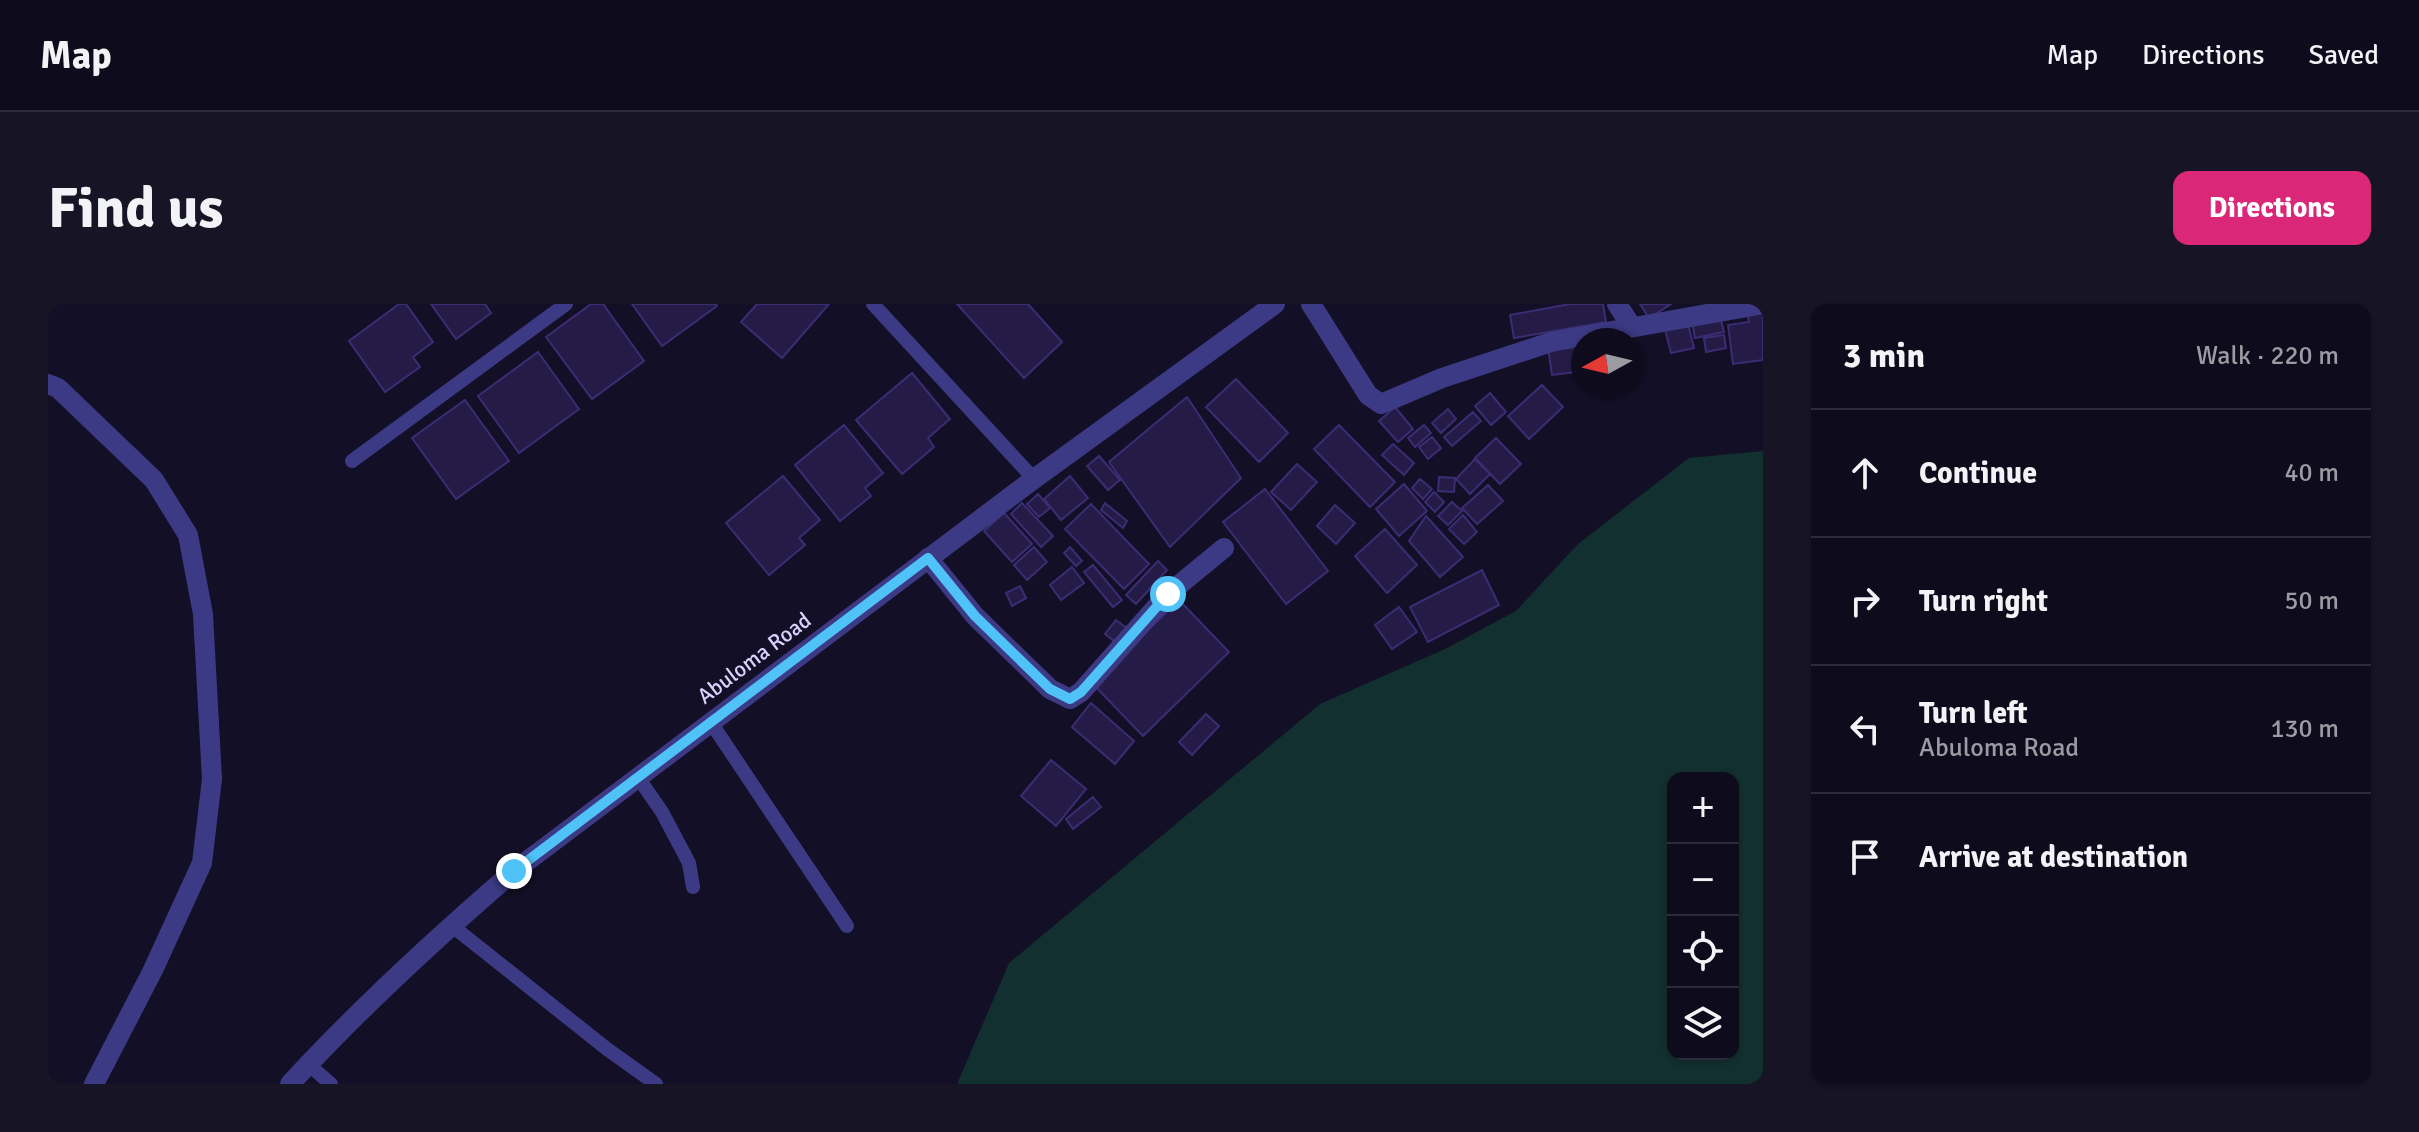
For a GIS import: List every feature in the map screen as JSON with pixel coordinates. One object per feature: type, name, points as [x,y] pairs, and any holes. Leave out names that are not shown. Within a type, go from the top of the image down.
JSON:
[{"type":"street","name":"Abuloma Road","points":[[290,1084],[347,1023],[451,925],[514,871],[1034,479],[1275,304]]},
{"type":"street","points":[[1311,304],[1368,395],[1381,404],[1442,378],[1551,342],[1763,304]]},
{"type":"street","points":[[1617,304],[1632,327]]},
{"type":"street","points":[[48,384],[58,388],[154,480],[188,535],[203,614],[212,779],[202,863],[153,970],[94,1084]]},
{"type":"street","points":[[928,558],[975,616],[1050,689],[1070,699],[1081,692],[1168,594],[1224,548]]},
{"type":"lane","points":[[352,461],[566,304]]},
{"type":"lane","points":[[876,305],[1034,479]]},
{"type":"lane","points":[[710,721],[847,926]]},
{"type":"lane","points":[[637,776],[662,812],[689,863],[693,887]]},
{"type":"lane","points":[[451,925],[656,1084]]},
{"type":"lane","points":[[308,1064],[331,1084]]},
{"type":"green space","points":[[1763,451],[1763,1084],[957,1084],[1009,963],[1320,704],[1445,649],[1516,611],[1578,544],[1689,458]]},
{"type":"building","points":[[399,304],[406,304],[433,342],[413,357],[420,367],[385,392],[349,341]]},
{"type":"building","points":[[431,304],[485,304],[491,313],[456,339]]},
{"type":"building","points":[[591,304],[603,304],[644,361],[592,399],[546,337]]},
{"type":"building","points":[[632,304],[716,304],[717,306],[662,346]]},
{"type":"building","points":[[757,304],[829,304],[782,358],[741,322]]},
{"type":"building","points":[[957,304],[1028,304],[1062,342],[1024,378]]},
{"type":"building","points":[[1570,304],[1603,304],[1606,322],[1514,338],[1510,315]]},
{"type":"building","points":[[1640,304],[1671,304],[1649,318]]},
{"type":"building","points":[[1763,308],[1763,360],[1733,364],[1728,325],[1749,322],[1747,310]]},
{"type":"building","points":[[1687,320],[1694,348],[1671,353],[1664,325]]},
{"type":"building","points":[[1721,320],[1724,332],[1695,338],[1692,322]]},
{"type":"building","points":[[1724,335],[1726,348],[1706,352],[1704,338]]},
{"type":"building","points":[[1571,345],[1571,373],[1552,375],[1548,348]]},
{"type":"building","points":[[538,352],[579,409],[519,453],[478,396]]},
{"type":"building","points":[[912,373],[950,419],[928,438],[934,447],[902,474],[856,420]]},
{"type":"building","points":[[1236,379],[1288,433],[1259,462],[1206,407]]},
{"type":"building","points":[[1542,385],[1563,407],[1529,439],[1508,416]]},
{"type":"building","points":[[1490,393],[1506,412],[1491,425],[1475,406]]},
{"type":"building","points":[[1187,397],[1241,478],[1170,547],[1109,462]]},
{"type":"building","points":[[465,400],[509,461],[456,499],[412,438]]},
{"type":"building","points":[[1395,407],[1413,429],[1398,442],[1379,421]]},
{"type":"building","points":[[1448,409],[1456,419],[1441,433],[1432,423]]},
{"type":"building","points":[[1473,412],[1481,421],[1452,446],[1444,437]]},
{"type":"building","points":[[844,425],[883,473],[865,488],[871,496],[840,521],[795,465]]},
{"type":"building","points":[[1339,425],[1395,482],[1370,507],[1314,449]]},
{"type":"building","points":[[1424,425],[1431,433],[1415,447],[1408,438]]},
{"type":"building","points":[[1432,437],[1441,448],[1428,459],[1419,447]]},
{"type":"building","points":[[1496,438],[1521,464],[1500,484],[1475,458]]},
{"type":"building","points":[[1393,444],[1414,463],[1404,475],[1382,455]]},
{"type":"building","points":[[1099,456],[1120,480],[1108,490],[1087,466]]},
{"type":"building","points":[[1475,459],[1490,474],[1470,494],[1456,479]]},
{"type":"building","points":[[1297,464],[1317,482],[1291,510],[1271,492]]},
{"type":"building","points":[[783,476],[820,520],[799,538],[805,545],[769,575],[726,523]]},
{"type":"building","points":[[1070,476],[1088,498],[1061,520],[1044,499]]},
{"type":"building","points":[[1439,477],[1455,478],[1454,492],[1438,491]]},
{"type":"building","points":[[1420,479],[1432,489],[1423,499],[1412,488]]},
{"type":"building","points":[[1404,484],[1427,511],[1399,536],[1376,509]]},
{"type":"building","points":[[1488,485],[1503,501],[1477,524],[1462,508]]},
{"type":"building","points":[[1265,489],[1328,571],[1286,604],[1223,522]]},
{"type":"building","points":[[1434,492],[1444,502],[1435,512],[1425,502]]},
{"type":"building","points":[[1038,494],[1050,508],[1039,517],[1027,504]]},
{"type":"building","points":[[1452,502],[1462,511],[1448,525],[1438,516]]},
{"type":"building","points":[[1022,503],[1053,536],[1041,547],[1011,514]]},
{"type":"building","points":[[1105,503],[1127,521],[1123,528],[1101,510]]},
{"type":"building","points":[[1091,504],[1149,564],[1124,589],[1065,529]]},
{"type":"building","points":[[1335,505],[1355,523],[1336,544],[1317,526]]},
{"type":"building","points":[[1004,513],[1032,544],[1012,562],[984,531]]},
{"type":"building","points":[[1463,515],[1477,532],[1464,544],[1449,529]]},
{"type":"building","points":[[1426,516],[1463,557],[1440,577],[1409,541]]},
{"type":"building","points":[[1385,529],[1417,565],[1387,593],[1355,556]]},
{"type":"building","points":[[1034,547],[1047,562],[1027,580],[1014,565]]},
{"type":"building","points":[[1070,547],[1082,561],[1076,566],[1064,553]]},
{"type":"building","points":[[1158,561],[1167,570],[1136,604],[1126,595]]},
{"type":"building","points":[[1093,565],[1122,600],[1113,607],[1084,572]]},
{"type":"building","points":[[1072,567],[1084,583],[1061,600],[1050,585]]},
{"type":"building","points":[[1482,570],[1499,605],[1428,642],[1410,607]]},
{"type":"building","points":[[1020,586],[1026,598],[1012,606],[1006,593]]},
{"type":"building","points":[[1179,600],[1229,652],[1143,736],[1093,684]]},
{"type":"building","points":[[1399,607],[1417,632],[1392,649],[1375,625]]},
{"type":"building","points":[[1116,620],[1128,629],[1118,644],[1105,634]]},
{"type":"building","points":[[1091,703],[1134,741],[1115,764],[1072,727]]},
{"type":"building","points":[[1206,714],[1219,726],[1192,755],[1179,742]]},
{"type":"building","points":[[1051,760],[1086,789],[1056,826],[1021,796]]},
{"type":"building","points":[[1093,797],[1101,807],[1073,829],[1066,819]]},
{"type":"route","points":[[514,871],[928,558],[975,616],[1050,689],[1070,699],[1081,692],[1168,594]]}]
